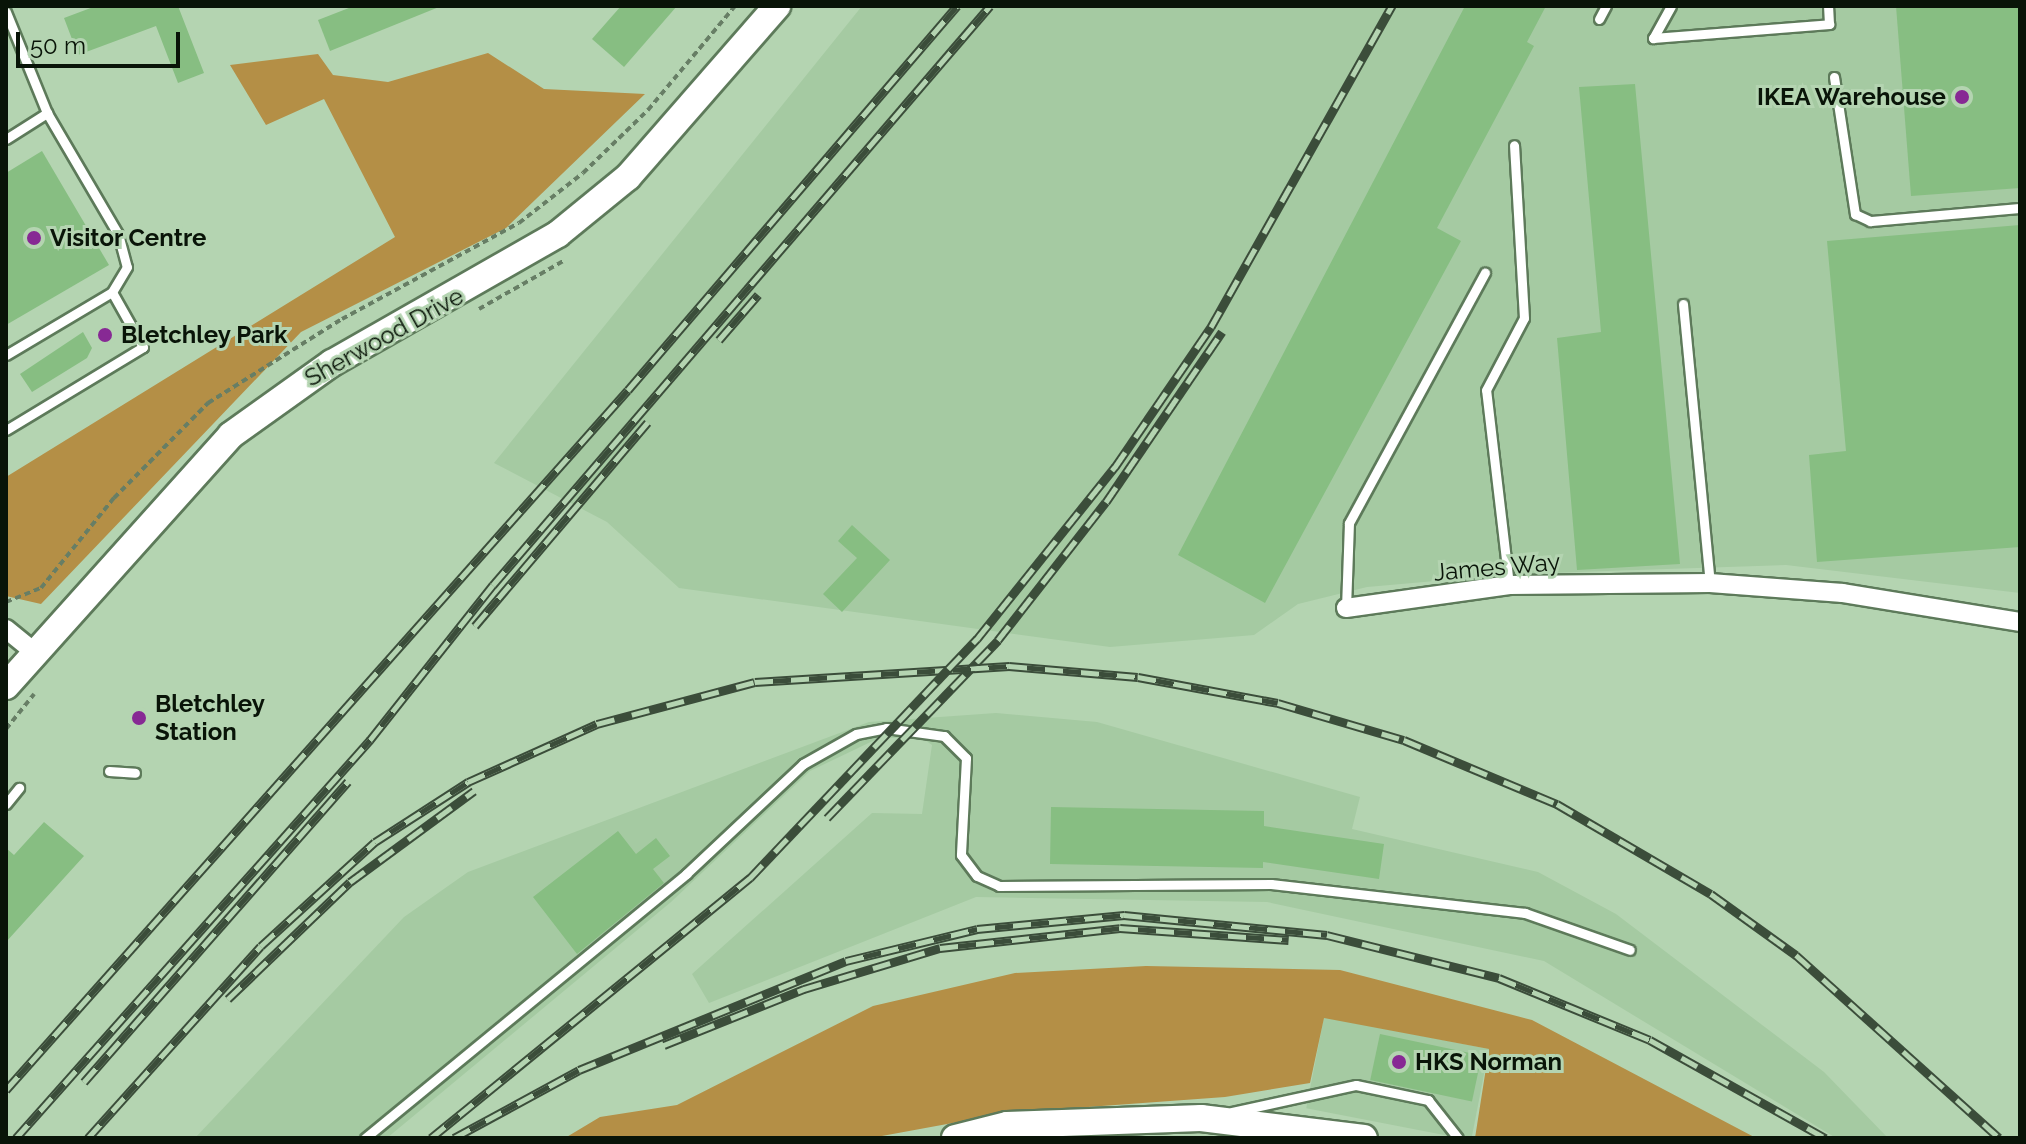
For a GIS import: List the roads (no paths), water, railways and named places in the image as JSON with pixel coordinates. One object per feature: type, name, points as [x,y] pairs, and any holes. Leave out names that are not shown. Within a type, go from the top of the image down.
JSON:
[{"type":"street","name":"Sherwood Drive","points":[[6,686],[231,435],[332,363],[558,234],[628,177],[777,6]]},
{"type":"street","name":"James Way","points":[[1346,608],[1509,585],[1710,583],[1843,593],[2020,622]]},
{"type":"street","points":[[6,629],[34,652]]},
{"type":"street","points":[[955,1138],[1007,1125],[1201,1118],[1364,1138]]},
{"type":"lane","points":[[1599,19],[1606,6]]},
{"type":"lane","points":[[1671,6],[1653,38],[1829,24],[1828,6]]},
{"type":"lane","points":[[6,12],[47,113],[118,234],[127,267],[112,292],[6,355]]},
{"type":"lane","points":[[1834,77],[1855,214],[1870,221],[2020,208]]},
{"type":"lane","points":[[6,139],[47,113]]},
{"type":"lane","points":[[1509,585],[1486,390],[1524,318],[1514,145]]},
{"type":"lane","name":"James Way","points":[[1346,608],[1349,523],[1485,273]]},
{"type":"lane","points":[[6,430],[143,347],[112,292]]},
{"type":"lane","points":[[1683,304],[1710,583]]},
{"type":"lane","points":[[365,1138],[686,874],[803,764],[856,734],[886,728],[944,736],[966,758],[961,855],[977,876],[999,886],[1271,884],[1525,913],[1630,950]]},
{"type":"lane","points":[[109,771],[135,773]]},
{"type":"lane","points":[[6,804],[19,788]]},
{"type":"lane","points":[[1201,1118],[1356,1085],[1428,1100],[1458,1138]]},
{"type":"railway","points":[[6,1090],[628,390],[957,6]]},
{"type":"railway","points":[[16,1138],[370,740],[493,585],[990,6]]},
{"type":"railway","points":[[431,1138],[750,878],[977,639],[1115,467],[1211,327],[1392,6]]},
{"type":"railway","points":[[719,340],[758,295]]},
{"type":"railway","points":[[827,818],[998,640],[1106,502],[1222,332]]},
{"type":"railway","points":[[475,626],[648,422]]},
{"type":"railway","points":[[88,1138],[261,946],[375,842],[468,782],[597,724],[755,682],[1009,666],[1138,677],[1278,703],[1404,740],[1557,804],[1711,894],[1796,955],[1999,1138]]},
{"type":"railway","points":[[84,1082],[348,781]]},
{"type":"railway","points":[[228,999],[350,882],[474,791]]},
{"type":"railway","points":[[454,1138],[579,1070],[846,961],[977,929],[1124,915],[1327,935],[1499,978],[1650,1040],[1825,1138]]},
{"type":"railway","points":[[664,1045],[804,989],[940,948],[1120,928],[1289,940]]},
{"type":"place","name":"IKEA Warehouse","points":[[1962,97]]},
{"type":"place","name":"Visitor Centre","points":[[34,238]]},
{"type":"place","name":"Bletchley Park","points":[[105,335]]},
{"type":"place","name":"Bletchley Station","points":[[139,718]]},
{"type":"place","name":"HKS Norman","points":[[1399,1062]]}]
